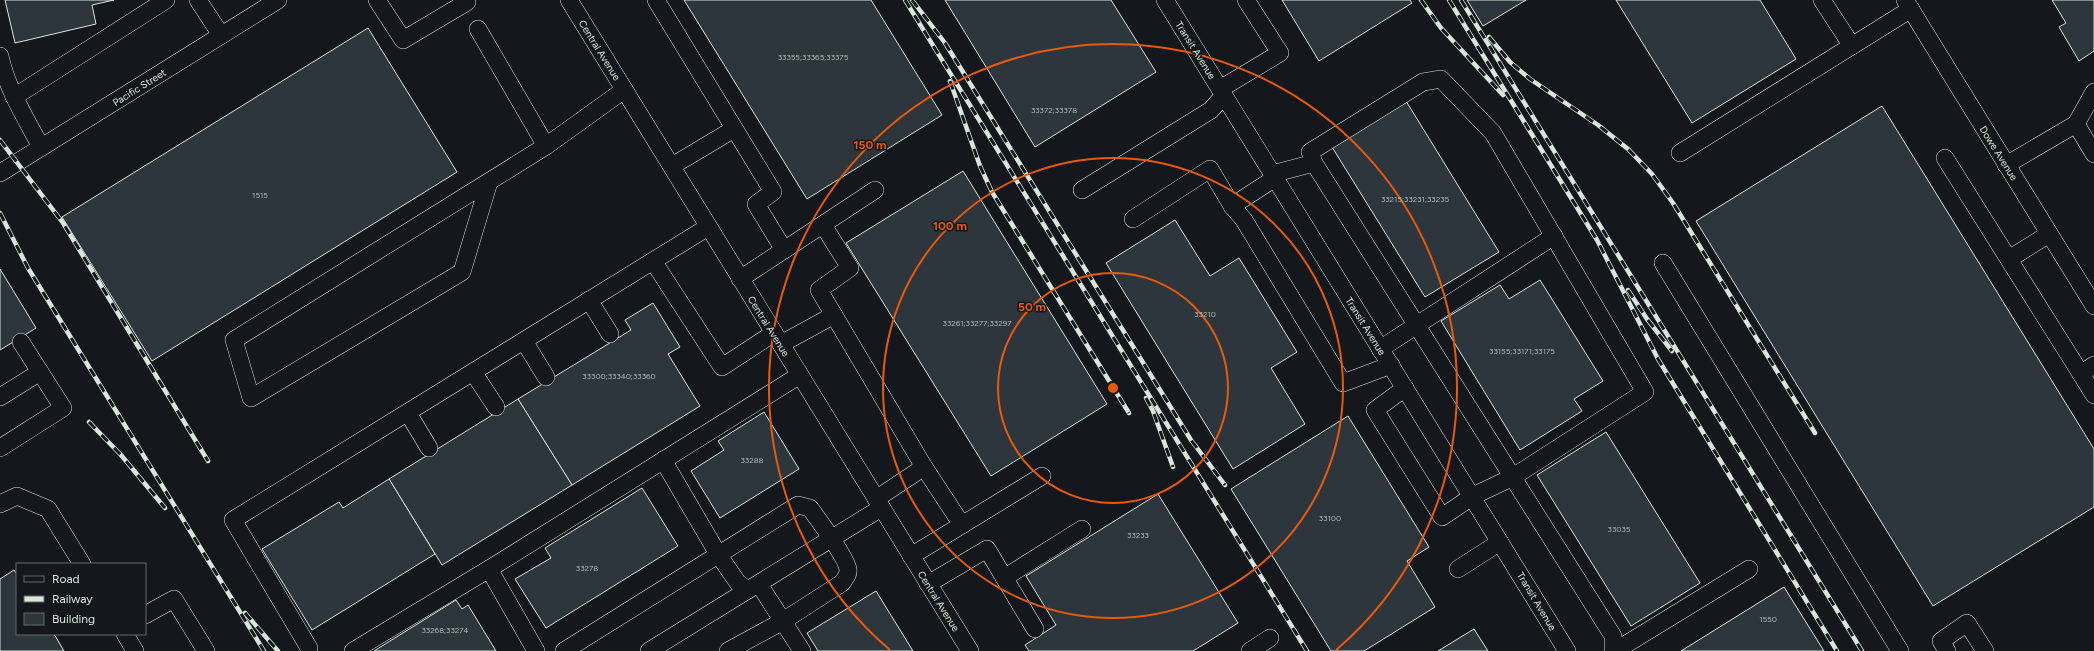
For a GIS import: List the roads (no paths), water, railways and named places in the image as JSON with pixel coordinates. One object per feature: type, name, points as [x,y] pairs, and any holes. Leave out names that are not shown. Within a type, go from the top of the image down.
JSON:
[{"type":"street","points":[[14,97],[166,0]]},
{"type":"street","points":[[198,0],[221,36]]},
{"type":"street","name":"Pacific Street","points":[[0,173],[278,0]]},
{"type":"street","points":[[383,2],[403,40],[467,2],[466,0]]},
{"type":"street","name":"Central Avenue","points":[[569,0],[969,651]]},
{"type":"street","points":[[656,0],[773,192],[756,204],[784,250]]},
{"type":"street","name":"Transit Avenue","points":[[1165,0],[1473,496],[1567,651]]},
{"type":"street","points":[[1082,190],[1211,110],[1222,92],[1280,53],[1246,0]]},
{"type":"street","points":[[1822,0],[1852,46]]},
{"type":"street","points":[[1680,153],[1852,46],[1908,4]]},
{"type":"street","name":"Dowe Avenue","points":[[1908,4],[2094,306]]},
{"type":"street","points":[[478,30],[546,146]]},
{"type":"street","points":[[0,56],[3,69],[18,109],[41,147]]},
{"type":"street","points":[[1405,388],[1375,410],[1442,517],[1473,496],[1513,477],[1645,392],[1493,133],[1441,79],[1424,82],[1310,152],[1314,163],[1513,477],[1613,636],[1614,651],[1749,569]]},
{"type":"street","points":[[489,182],[462,272],[251,398],[234,340],[546,146],[624,90]]},
{"type":"street","points":[[2006,165],[2076,124],[2094,92]]},
{"type":"street","points":[[2076,124],[2094,154]]},
{"type":"street","points":[[672,166],[734,129]]},
{"type":"street","points":[[1945,158],[2009,259],[2088,370],[2094,395]]},
{"type":"street","points":[[1232,206],[1274,176],[1314,163]]},
{"type":"street","points":[[1134,218],[1210,169],[1232,206],[1244,220],[1343,383],[1391,365]]},
{"type":"street","points":[[740,279],[875,190]]},
{"type":"street","points":[[823,224],[850,268],[819,290],[924,467],[962,525]]},
{"type":"street","points":[[309,648],[233,520],[708,227]]},
{"type":"street","points":[[2009,259],[2049,234]]},
{"type":"street","points":[[1380,348],[1554,236]]},
{"type":"street","points":[[653,261],[722,367],[777,339],[834,315]]},
{"type":"street","points":[[1663,263],[1900,651]]},
{"type":"street","points":[[589,300],[610,334]]},
{"type":"street","points":[[524,341],[546,378]]},
{"type":"street","points":[[0,448],[63,408],[21,342]]},
{"type":"street","points":[[0,397],[40,372]]},
{"type":"street","points":[[473,372],[496,407]]},
{"type":"street","points":[[353,651],[489,569],[800,374]]},
{"type":"street","points":[[408,413],[429,448]]},
{"type":"street","points":[[663,460],[718,554],[738,583],[753,587],[783,621],[802,651]]},
{"type":"street","points":[[648,651],[832,539],[879,504],[924,467]]},
{"type":"street","points":[[912,556],[1042,476]]},
{"type":"street","points":[[0,504],[17,496],[48,509],[81,563]]},
{"type":"street","points":[[564,651],[798,505],[810,508],[832,539],[848,568],[848,575],[842,583],[783,621],[728,651]]},
{"type":"street","points":[[1004,578],[1082,529]]},
{"type":"street","points":[[1458,569],[1500,542]]},
{"type":"street","points":[[928,584],[987,549],[1035,629]]},
{"type":"street","points":[[489,569],[536,651]]},
{"type":"street","points":[[146,614],[174,598],[206,651]]},
{"type":"street","points":[[1947,651],[1941,641],[1967,623],[1985,651]]},
{"type":"street","points":[[126,635],[135,651]]},
{"type":"street","points":[[1250,651],[1270,638]]},
{"type":"railway","points":[[905,0],[1307,651]]},
{"type":"railway","points":[[912,0],[945,43],[1191,440],[1225,485]]},
{"type":"railway","points":[[1421,0],[1441,28],[1503,95]]},
{"type":"railway","points":[[1449,0],[1597,240],[1658,359],[1837,651]]},
{"type":"railway","points":[[1461,0],[1862,651]]},
{"type":"railway","points":[[1489,37],[1510,62],[1530,79],[1598,125],[1628,149],[1652,174],[1673,203],[1815,433]]},
{"type":"railway","points":[[950,81],[980,166],[992,192],[1129,413]]},
{"type":"railway","points":[[0,140],[63,223],[208,461]]},
{"type":"railway","points":[[0,213],[28,268],[264,651]]},
{"type":"railway","points":[[1628,290],[1647,319],[1672,351]]},
{"type":"railway","points":[[1146,398],[1153,411],[1173,467]]},
{"type":"railway","points":[[89,422],[121,455],[165,508]]},
{"type":"railway","points":[[245,613],[278,651]]}]
